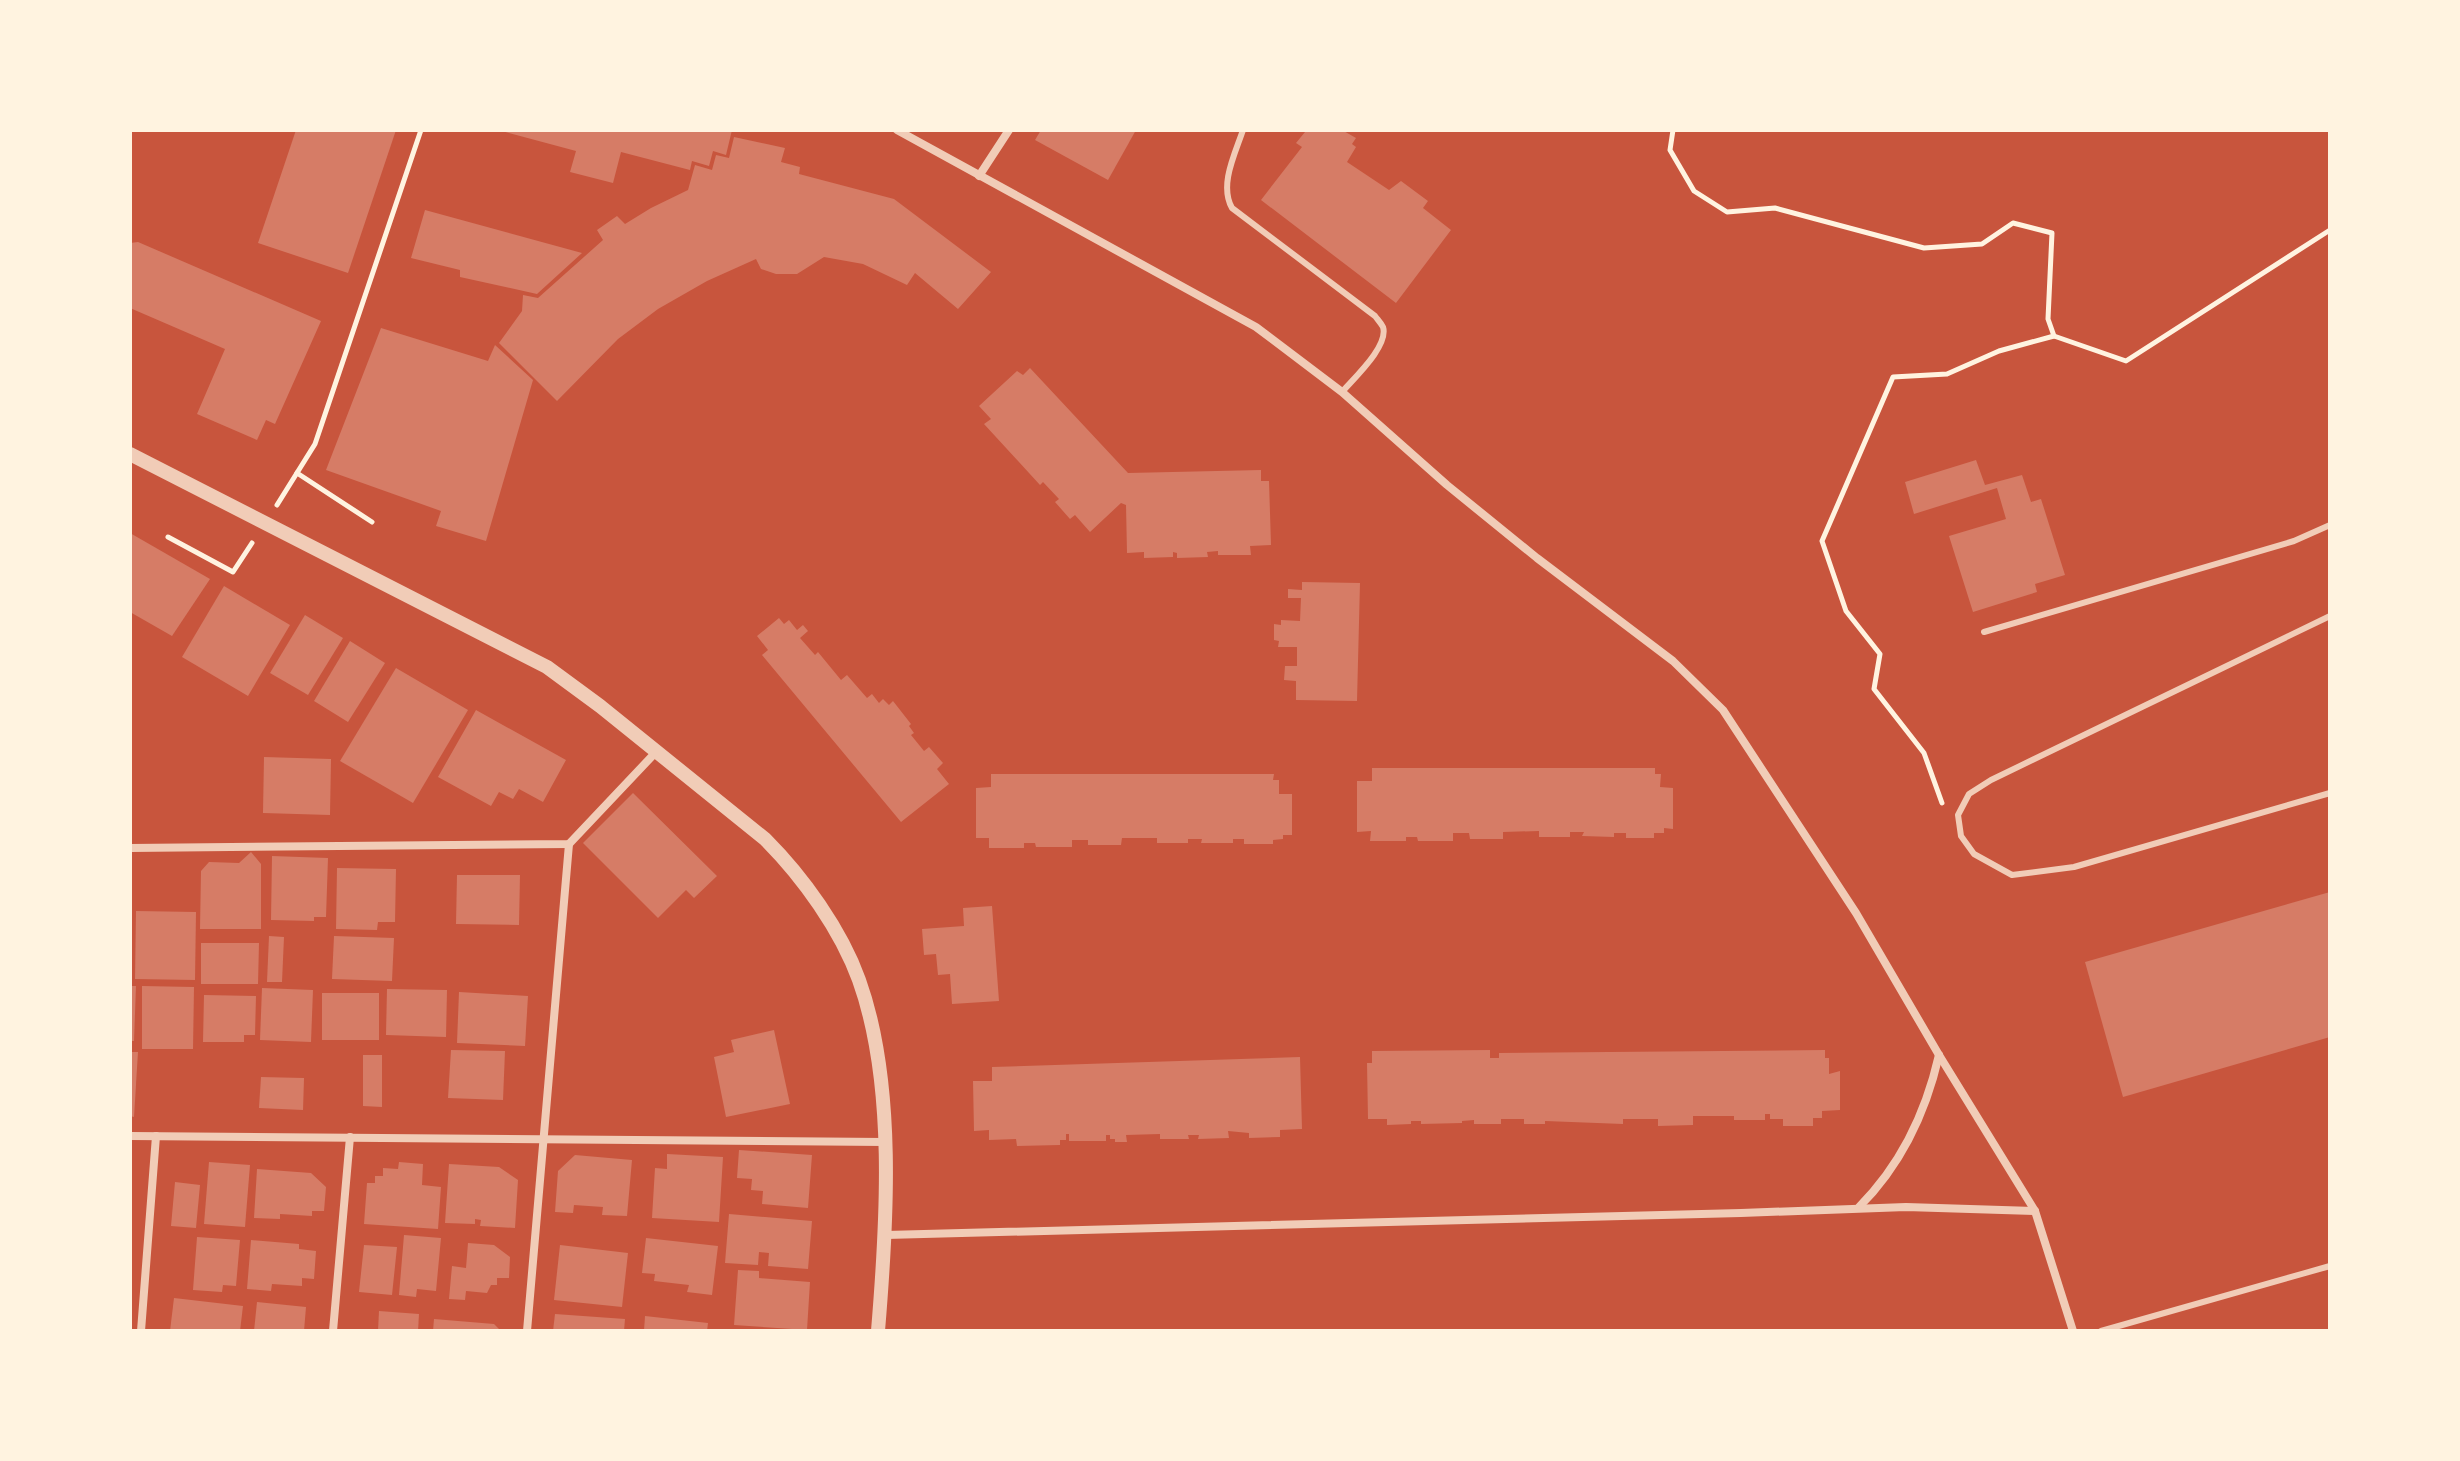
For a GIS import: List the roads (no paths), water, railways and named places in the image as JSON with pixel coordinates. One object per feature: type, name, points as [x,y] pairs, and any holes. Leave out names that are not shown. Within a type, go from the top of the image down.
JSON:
[{"type":"street","points":[[897,130],[1256,327],[1342,392],[1447,485],[1537,558],[1673,661],[1723,710],[1856,913],[2035,1211],[2073,1331]]},
{"type":"street","points":[[979,176],[1009,130]]},
{"type":"street","points":[[130,454],[547,667],[600,706],[776,850],[804,883],[830,923],[858,978],[871,1020],[885,1142],[886,1235],[878,1331]]},
{"type":"street","points":[[527,1331],[569,844],[656,752]]},
{"type":"street","points":[[130,848],[569,844]]},
{"type":"street","points":[[1859,1207],[1885,1177],[1915,1126],[1925,1106],[1939,1055]]},
{"type":"street","points":[[130,1136],[885,1142]]},
{"type":"street","points":[[141,1331],[156,1136]]},
{"type":"street","points":[[333,1331],[350,1137]]},
{"type":"street","points":[[886,1235],[1741,1213],[1859,1207],[2035,1211]]},
{"type":"lane","points":[[1243,130],[1226,185],[1226,199],[1232,208],[1375,316],[1383,327],[1383,339],[1371,359],[1342,392]]},
{"type":"lane","points":[[1984,632],[2294,541],[2330,525]]},
{"type":"lane","points":[[2330,616],[1991,780],[1969,794],[1958,815],[1961,836],[1974,854],[2012,875],[2074,867],[2330,793]]},
{"type":"lane","points":[[2101,1331],[2330,1266]]}]
